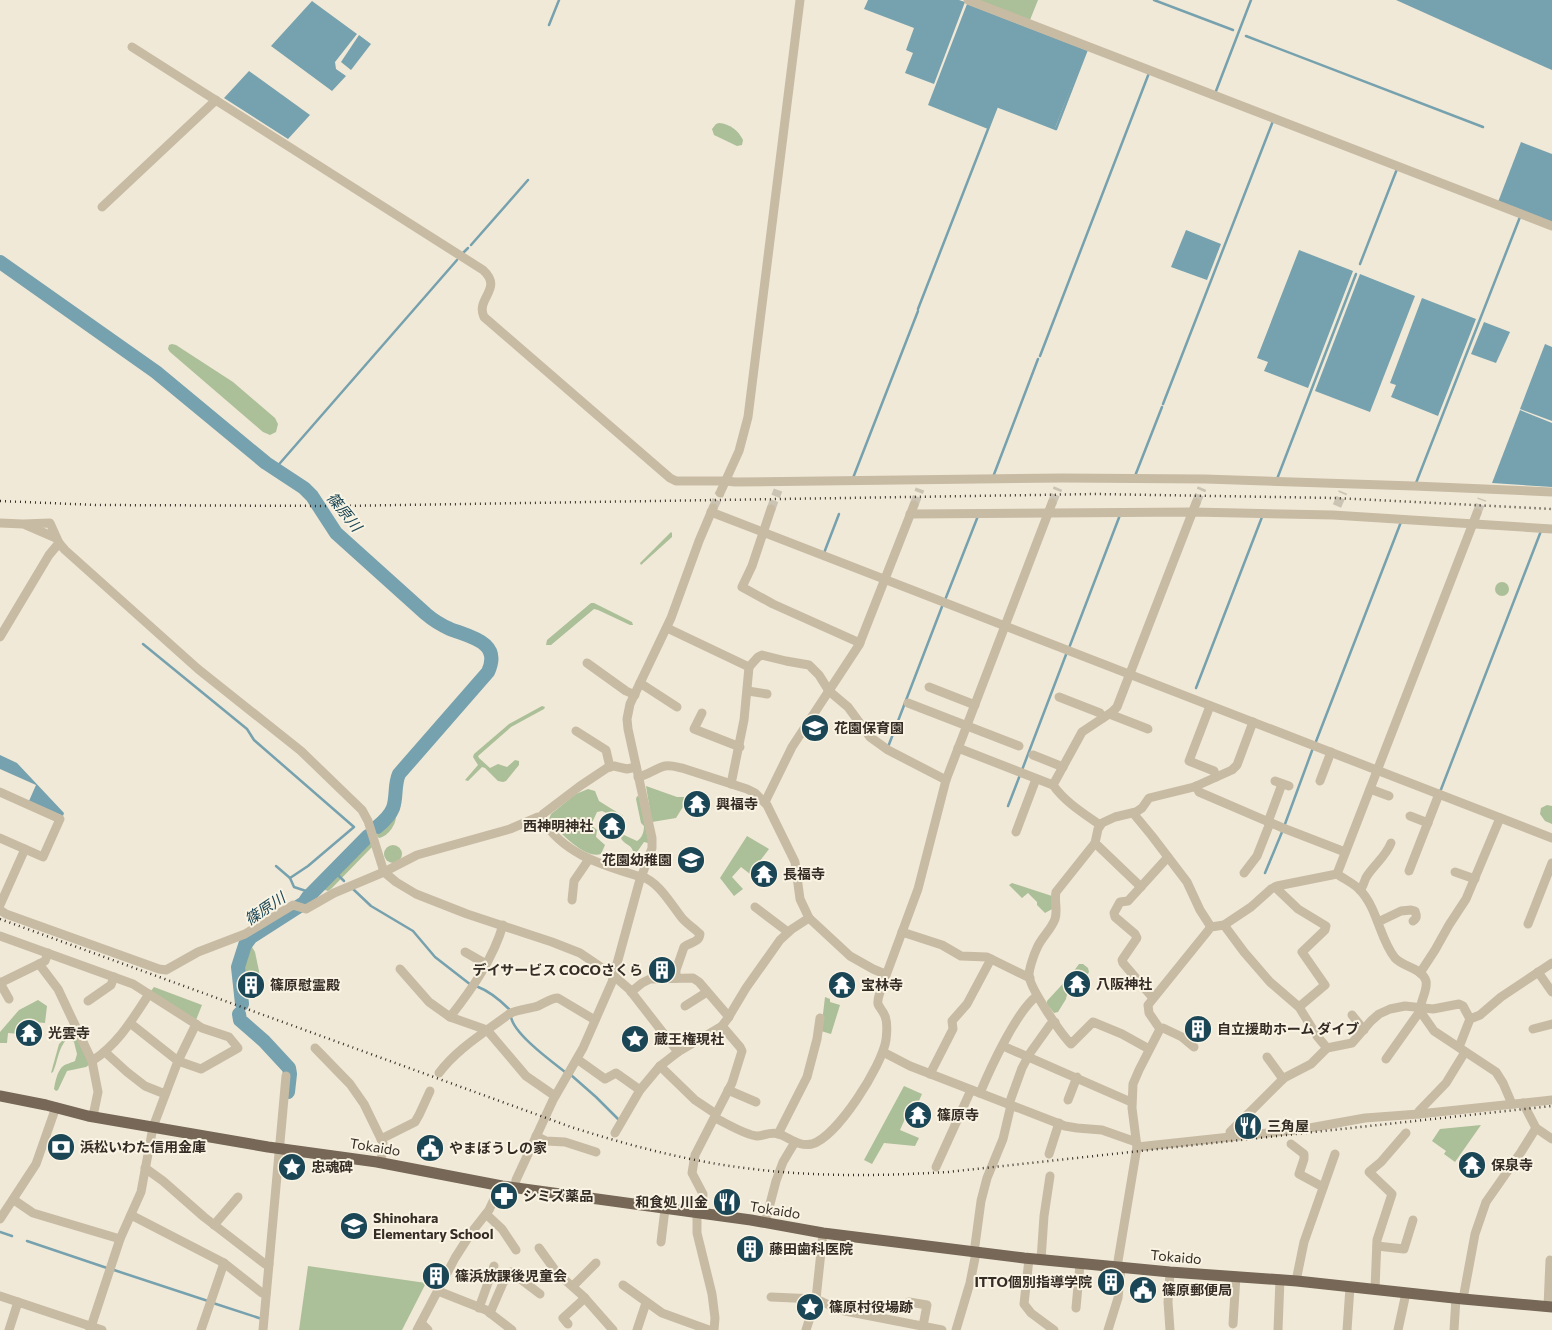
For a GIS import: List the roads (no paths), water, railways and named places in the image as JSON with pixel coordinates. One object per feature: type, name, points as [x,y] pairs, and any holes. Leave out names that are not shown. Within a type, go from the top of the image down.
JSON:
[{"type":"main road","name":"Tokaido","points":[[0,1096],[152,1127],[282,1149],[381,1163],[515,1188],[765,1223],[823,1233],[1029,1259],[1170,1272],[1280,1279],[1459,1299],[1550,1306]]},
{"type":"street","points":[[720,493],[742,443],[748,418],[800,0]]},
{"type":"street","points":[[968,0],[1552,226]]},
{"type":"street","points":[[132,47],[483,270],[491,282],[490,290],[482,305],[481,311],[484,317],[670,478],[683,482],[726,481],[780,486],[924,480],[1062,478],[1204,484],[1552,492]]},
{"type":"street","points":[[102,207],[216,100]]},
{"type":"street","points":[[1058,488],[1062,478]]},
{"type":"street","points":[[920,489],[924,480]]},
{"type":"street","points":[[1482,499],[1486,489]]},
{"type":"street","points":[[766,802],[792,748],[860,643],[914,505]]},
{"type":"street","points":[[1334,515],[1337,506]]},
{"type":"street","points":[[910,514],[1050,508],[1194,508],[1552,528]]},
{"type":"street","points":[[660,1066],[695,1100],[716,1116],[756,1136],[766,1133],[778,1134],[802,1144],[817,1142],[836,1126],[865,1086],[883,1052],[886,1040],[886,1018],[878,1004],[880,988],[918,889],[946,780],[1050,508]]},
{"type":"street","points":[[1053,786],[1082,732],[1117,707],[1194,508]]},
{"type":"street","points":[[515,1188],[516,1180],[536,1136],[555,1096],[577,1059],[614,976],[641,876],[652,848],[627,724],[629,709],[667,628],[712,510],[1552,838]]},
{"type":"street","points":[[771,510],[752,566],[742,587],[774,604],[860,643]]},
{"type":"street","points":[[1337,874],[1477,513]]},
{"type":"street","points":[[0,523],[23,524],[58,541],[198,670],[301,751],[362,810],[368,821],[384,872],[416,894],[467,914],[574,950],[614,976],[632,992],[678,1052]]},
{"type":"street","points":[[0,636],[58,541]]},
{"type":"street","points":[[667,628],[749,666]]},
{"type":"street","points":[[731,784],[740,747],[748,690],[749,666],[762,655],[806,664],[814,669],[829,691],[848,707],[866,733],[888,750],[946,780]]},
{"type":"street","points":[[587,663],[626,691],[635,695]]},
{"type":"street","points":[[640,683],[677,707]]},
{"type":"street","points":[[929,687],[975,705]]},
{"type":"street","points":[[748,690],[767,694]]},
{"type":"street","points":[[1058,697],[1148,729]]},
{"type":"street","points":[[908,703],[1019,746]]},
{"type":"street","points":[[1210,706],[1189,761],[1214,771],[1216,776]]},
{"type":"street","points":[[702,713],[694,729],[740,747]]},
{"type":"street","points":[[1149,1049],[1122,1034],[1093,1022],[1071,1044],[1063,1036],[1037,996],[1029,976],[1036,948],[1056,918],[1054,897],[1056,892],[1095,843],[1100,825],[1110,819],[1139,810],[1149,798],[1196,786],[1235,768],[1253,722]]},
{"type":"street","points":[[576,731],[606,750],[610,767]]},
{"type":"street","points":[[958,748],[1053,786],[1071,805],[1100,825]]},
{"type":"street","points":[[1320,781],[1331,752]]},
{"type":"street","points":[[1033,755],[1063,767]]},
{"type":"street","points":[[0,910],[6,914],[162,970],[170,968],[198,952],[245,934],[293,904],[306,909],[334,893],[418,855],[502,831],[542,817],[543,814],[580,786],[610,767],[627,769],[646,775],[663,767],[671,766],[751,791],[766,802],[795,862],[800,899],[809,918],[850,956],[885,974]]},
{"type":"street","points":[[1016,832],[1036,779]]},
{"type":"street","points":[[1244,873],[1257,856],[1282,784]]},
{"type":"street","points":[[1196,786],[1199,792],[1345,852]]},
{"type":"street","points":[[1370,789],[1389,796]]},
{"type":"street","points":[[0,792],[60,819],[43,857],[0,838]]},
{"type":"street","points":[[1409,871],[1439,794]]},
{"type":"street","points":[[1133,813],[1186,882],[1211,927]]},
{"type":"street","points":[[1410,816],[1428,823]]},
{"type":"street","points":[[542,817],[543,821],[566,845],[589,859],[651,881],[667,897],[685,922],[700,934],[696,941],[684,947],[676,970],[676,978]]},
{"type":"street","points":[[1420,973],[1451,920],[1466,899],[1500,818]]},
{"type":"street","points":[[1095,843],[1141,887]]},
{"type":"street","points":[[1360,890],[1366,877],[1385,855],[1391,843]]},
{"type":"street","points":[[0,905],[4,887],[25,849]]},
{"type":"street","points":[[1153,998],[1122,960],[1137,938],[1135,934],[1115,917],[1114,913],[1120,902],[1128,901],[1168,857]]},
{"type":"street","points":[[572,900],[574,882],[589,859]]},
{"type":"street","points":[[1528,924],[1552,863]]},
{"type":"street","points":[[1455,872],[1475,880]]},
{"type":"street","points":[[1160,1029],[1147,1009],[1148,1006],[1211,927],[1224,925],[1251,907],[1265,893],[1275,887],[1337,874],[1360,890],[1373,911],[1396,960],[1424,977],[1426,985],[1420,1009],[1386,1059]]},
{"type":"street","points":[[1275,887],[1298,909],[1326,926],[1325,930],[1302,952],[1325,986],[1299,1007]]},
{"type":"street","points":[[755,907],[788,932]]},
{"type":"street","points":[[1378,922],[1406,910],[1415,911],[1417,915],[1413,921]]},
{"type":"street","points":[[615,1134],[640,1090],[660,1066],[678,1052],[722,1026],[780,940],[788,932],[809,918]]},
{"type":"street","points":[[450,1017],[469,993],[486,964],[499,938],[503,925]]},
{"type":"street","points":[[1224,925],[1267,978],[1299,1007],[1327,1048]]},
{"type":"street","points":[[902,932],[942,946],[961,956],[988,957],[1030,978]]},
{"type":"street","points":[[0,937],[133,984],[202,1028],[230,1037],[238,1048],[201,1069],[178,1061],[130,1024]]},
{"type":"street","points":[[464,952],[486,964]]},
{"type":"street","points":[[9,999],[0,982],[45,961],[48,953]]},
{"type":"street","points":[[930,1074],[953,1029],[952,1021],[968,1004],[991,959]]},
{"type":"street","points":[[1470,1019],[1480,1015],[1500,996],[1552,963]]},
{"type":"street","points":[[39,964],[58,989],[92,1061],[98,1092],[92,1116]]},
{"type":"street","points":[[400,968],[429,1002],[450,1017],[487,1030],[526,1076],[555,1096]]},
{"type":"street","points":[[1538,972],[1552,992]]},
{"type":"street","points":[[88,1001],[111,986],[114,977]]},
{"type":"street","points":[[632,992],[650,979],[693,978],[697,979],[729,1016]]},
{"type":"street","points":[[685,1006],[707,992]]},
{"type":"street","points":[[92,1061],[105,1052],[130,1024],[149,994]]},
{"type":"street","points":[[980,1093],[1003,1046],[1022,1014],[1037,996]]},
{"type":"street","points":[[439,1073],[454,1054],[512,1012],[540,1005],[556,998],[595,1020]]},
{"type":"street","points":[[1231,1136],[1230,1132],[1283,1079],[1310,1064],[1327,1048],[1352,1043],[1375,1017],[1384,1011],[1405,1006],[1420,1009],[1460,1004],[1470,1019],[1462,1049],[1449,1078],[1419,1111],[1419,1114]]},
{"type":"street","points":[[1420,1009],[1434,1031],[1496,1072],[1512,1104]]},
{"type":"street","points":[[1352,1015],[1364,1030]]},
{"type":"street","points":[[778,1134],[807,1077],[817,1039],[820,1018]]},
{"type":"street","points":[[956,1330],[970,1283],[982,1201],[988,1178],[1003,1139],[1010,1104],[1020,1072],[1050,1025],[1055,1022]]},
{"type":"street","points":[[91,1328],[120,1239],[141,1192],[152,1127],[178,1061],[196,1024]]},
{"type":"street","points":[[1534,1029],[1552,1024]]},
{"type":"street","points":[[714,1330],[715,1318],[712,1294],[697,1233],[703,1194],[693,1176],[692,1169],[695,1155],[734,1077],[742,1051],[722,1026]]},
{"type":"street","points":[[1160,1029],[1163,1028],[1182,1037],[1194,1047]]},
{"type":"street","points":[[1108,1330],[1118,1298],[1119,1267],[1136,1144],[1132,1092],[1136,1077],[1160,1029]]},
{"type":"street","points":[[1003,1046],[1132,1102]]},
{"type":"street","points":[[315,1048],[355,1090],[368,1111],[381,1138],[383,1148],[381,1163]]},
{"type":"street","points":[[105,1052],[145,1086],[165,1094]]},
{"type":"street","points":[[883,1052],[905,1064],[1059,1123],[1071,1127],[1104,1131],[1136,1144],[1309,1128],[1357,1119],[1552,1100]]},
{"type":"street","points":[[1267,1057],[1283,1079]]},
{"type":"street","points":[[577,1059],[605,1079],[616,1073],[640,1090]]},
{"type":"street","points":[[263,1330],[282,1149],[286,1076]]},
{"type":"street","points":[[1068,1100],[1077,1077]]},
{"type":"street","points":[[381,1138],[415,1122],[430,1090]]},
{"type":"street","points":[[728,1090],[756,1102]]},
{"type":"street","points":[[936,1167],[971,1090]]},
{"type":"street","points":[[1522,1103],[1536,1128],[1552,1139]]},
{"type":"street","points":[[0,1219],[36,1164],[56,1107]]},
{"type":"street","points":[[1048,1154],[1059,1123]]},
{"type":"street","points":[[1454,1330],[1459,1299],[1475,1234],[1486,1202],[1536,1128]]},
{"type":"street","points":[[1374,1289],[1378,1235],[1392,1194],[1369,1172],[1381,1162],[1406,1133]]},
{"type":"street","points":[[536,1136],[546,1141],[565,1142],[596,1152]]},
{"type":"street","points":[[765,1223],[776,1181],[784,1162],[796,1142]]},
{"type":"street","points":[[1291,1144],[1304,1154],[1300,1174],[1323,1187]]},
{"type":"street","points":[[1296,1281],[1304,1242],[1335,1154]]},
{"type":"street","points":[[145,1168],[214,1225],[265,1264],[269,1264]]},
{"type":"street","points":[[1041,1260],[1044,1209],[1050,1176]]},
{"type":"street","points":[[428,1330],[419,1326],[469,1237],[486,1214],[497,1193],[498,1185]]},
{"type":"street","points":[[214,1225],[238,1197]]},
{"type":"street","points":[[0,1202],[12,1203],[33,1213],[120,1239]]},
{"type":"street","points":[[661,1242],[665,1209]]},
{"type":"street","points":[[486,1214],[502,1229],[516,1250]]},
{"type":"street","points":[[131,1215],[224,1263],[262,1293],[266,1294]]},
{"type":"street","points":[[1376,1246],[1404,1249],[1413,1220]]},
{"type":"street","points":[[806,1330],[816,1299],[823,1233]]},
{"type":"street","points":[[539,1248],[557,1273],[585,1298],[613,1330]]},
{"type":"street","points":[[1029,1259],[1024,1304],[1031,1314],[1054,1330]]},
{"type":"street","points":[[1550,1306],[1550,1260],[1552,1260]]},
{"type":"street","points":[[201,1330],[224,1263]]},
{"type":"street","points":[[573,1286],[596,1263]]},
{"type":"street","points":[[1076,1308],[1080,1264]]},
{"type":"street","points":[[479,1308],[494,1266]]},
{"type":"street","points":[[490,1313],[503,1283],[511,1272],[540,1294]]},
{"type":"street","points":[[1170,1272],[1168,1302],[1170,1330]]},
{"type":"street","points":[[1233,1324],[1236,1276]]},
{"type":"street","points":[[1278,1330],[1280,1279]]},
{"type":"street","points":[[623,1285],[662,1313],[709,1330]]},
{"type":"street","points":[[1347,1330],[1350,1287]]},
{"type":"street","points":[[438,1291],[490,1313],[512,1330]]},
{"type":"street","points":[[1398,1330],[1406,1293]]},
{"type":"street","points":[[0,1296],[91,1328],[102,1330]]},
{"type":"street","points":[[771,1297],[816,1299],[840,1310],[942,1330]]},
{"type":"street","points":[[568,1324],[563,1318],[585,1298]]},
{"type":"street","points":[[913,1300],[927,1305],[923,1326]]},
{"type":"street","points":[[9,1330],[18,1302]]},
{"type":"street","points":[[637,1330],[646,1302]]},
{"type":"water","points":[[868,0],[959,0],[965,2],[934,84],[905,73],[913,53],[906,50],[914,28],[864,9]]},
{"type":"water","points":[[1396,0],[1552,0],[1552,70],[1545,67]]},
{"type":"water","points":[[312,1],[357,34],[335,62],[336,69],[346,76],[332,91],[271,46]]},
{"type":"water","points":[[967,4],[1086,50],[1055,128],[997,106],[988,129],[928,105]]},
{"type":"water","points":[[359,35],[371,44],[351,70],[341,62]]},
{"type":"water","points":[[249,71],[310,115],[288,139],[224,98]]},
{"type":"water","points":[[1521,142],[1552,154],[1552,223],[1498,202]]},
{"type":"water","points":[[1186,230],[1221,244],[1207,280],[1171,267]]},
{"type":"water","points":[[1299,250],[1353,271],[1308,388],[1264,371],[1268,362],[1257,358]]},
{"type":"water","points":[[1360,274],[1415,296],[1370,412],[1315,391]]},
{"type":"water","points":[[1422,298],[1476,319],[1438,416],[1391,397],[1396,385],[1390,383]]},
{"type":"water","points":[[1484,322],[1510,332],[1496,363],[1471,354]]},
{"type":"water","points":[[1545,344],[1552,347],[1552,421],[1520,409]]},
{"type":"water","points":[[1520,410],[1552,423],[1552,487],[1492,483]]},
{"type":"water","points":[[0,755],[17,763],[64,813],[63,816],[29,801],[36,785],[0,769]]},
{"type":"waterway","points":[[549,25],[559,0]]},
{"type":"waterway","points":[[1154,0],[1233,30]]},
{"type":"waterway","points":[[1216,91],[1251,0]]},
{"type":"waterway","points":[[1246,36],[1483,127]]},
{"type":"waterway","points":[[918,309],[997,106],[1056,129],[1087,49]]},
{"type":"waterway","points":[[1040,356],[1149,73]]},
{"type":"waterway","points":[[1163,404],[1273,121]]},
{"type":"waterway","points":[[1360,264],[1397,169]]},
{"type":"waterway","points":[[471,245],[528,180]]},
{"type":"waterway","points":[[1416,483],[1520,217]]},
{"type":"waterway","points":[[463,253],[468,248]]},
{"type":"waterway","points":[[274,470],[457,260]]},
{"type":"waterway","name":"篠原川","points":[[0,262],[156,372],[266,463],[304,488],[312,496],[336,533],[429,616],[447,627],[475,638],[487,647],[491,654],[488,672],[399,774],[393,808],[377,827]]},
{"type":"waterway","points":[[1277,479],[1356,274]]},
{"type":"waterway","points":[[853,478],[918,311]]},
{"type":"waterway","points":[[993,477],[1038,359]]},
{"type":"waterway","points":[[1135,476],[1162,407]]},
{"type":"waterway","points":[[824,553],[839,514]]},
{"type":"waterway","points":[[1069,648],[1120,515]]},
{"type":"waterway","points":[[945,600],[978,516]]},
{"type":"waterway","points":[[1196,688],[1262,517]]},
{"type":"waterway","points":[[1315,744],[1401,522]]},
{"type":"waterway","points":[[1440,792],[1541,531]]},
{"type":"waterway","points":[[888,747],[943,604]]},
{"type":"waterway","points":[[143,644],[247,729],[254,740],[354,827],[308,866],[290,878]]},
{"type":"waterway","points":[[1022,770],[1067,652]]},
{"type":"waterway","points":[[1285,824],[1313,748]]},
{"type":"waterway","points":[[1008,806],[1020,775]]},
{"type":"waterway","points":[[1265,873],[1282,832]]},
{"type":"waterway","name":"篠原川","points":[[242,1004],[238,967],[245,945],[251,937],[304,903],[368,836]]},
{"type":"waterway","points":[[276,866],[290,878],[294,887],[312,893]]},
{"type":"waterway","points":[[334,871],[344,881]]},
{"type":"waterway","points":[[353,889],[371,906],[413,931],[435,957],[471,985]]},
{"type":"waterway","points":[[476,986],[494,996],[509,1009]]},
{"type":"waterway","name":"篠原川","points":[[239,1014],[240,1020],[264,1041],[289,1068],[288,1092]]},
{"type":"waterway","points":[[511,1017],[526,1039],[565,1072]]},
{"type":"waterway","points":[[571,1075],[619,1120]]},
{"type":"waterway","points":[[0,1232],[12,1236]]},
{"type":"waterway","points":[[27,1241],[107,1268]]},
{"type":"waterway","points":[[114,1270],[208,1301]]},
{"type":"waterway","points":[[213,1303],[262,1319]]},
{"type":"tunnel","points":[[1052,503],[1058,488]]},
{"type":"tunnel","points":[[1196,503],[1202,488]]},
{"type":"tunnel","points":[[914,505],[920,489]]},
{"type":"tunnel","points":[[771,509],[778,490]]},
{"type":"tunnel","points":[[1337,506],[1343,492]]},
{"type":"tunnel","points":[[713,508],[720,493]]},
{"type":"tunnel","points":[[1477,513],[1482,499]]},
{"type":"railway","points":[[0,501],[96,505],[338,506],[1097,494],[1335,498],[1552,509]]},
{"type":"railway","points":[[0,919],[571,1127],[661,1152],[730,1166],[777,1172],[850,1175],[948,1172],[1552,1106]]},
{"type":"place","name":"花園保育園","points":[[815,728]]},
{"type":"place","name":"興福寺","points":[[697,804]]},
{"type":"place","name":"西神明神社","points":[[612,826]]},
{"type":"place","name":"花園幼稚園","points":[[691,860]]},
{"type":"place","name":"長福寺","points":[[764,874]]},
{"type":"place","name":"デイサービス COCOさくら","points":[[662,970]]},
{"type":"place","name":"八阪神社","points":[[1077,984]]},
{"type":"place","name":"篠原慰霊殿","points":[[251,985]]},
{"type":"place","name":"宝林寺","points":[[842,985]]},
{"type":"place","name":"自立援助ホーム ダイブ","points":[[1198,1029]]},
{"type":"place","name":"光雲寺","points":[[29,1033]]},
{"type":"place","name":"蔵王権現社","points":[[635,1039]]},
{"type":"place","name":"篠原寺","points":[[918,1115]]},
{"type":"place","name":"三角屋","points":[[1248,1126]]},
{"type":"place","name":"浜松いわた信用金庫","points":[[61,1147]]},
{"type":"place","name":"やまぼうしの家","points":[[430,1148]]},
{"type":"place","name":"保泉寺","points":[[1472,1165]]},
{"type":"place","name":"忠魂碑","points":[[292,1167]]},
{"type":"place","name":"シミズ薬品","points":[[504,1196]]},
{"type":"place","name":"和食処 川金","points":[[727,1202]]},
{"type":"place","name":"Shinohara Elementary School","points":[[354,1226]]},
{"type":"place","name":"藤田歯科医院","points":[[750,1249]]},
{"type":"place","name":"篠浜放課後児童会","points":[[436,1276]]},
{"type":"place","name":"ITTO個別指導学院","points":[[1111,1282]]},
{"type":"place","name":"篠原郵便局","points":[[1143,1290]]},
{"type":"place","name":"篠原村役場跡","points":[[810,1307]]}]
